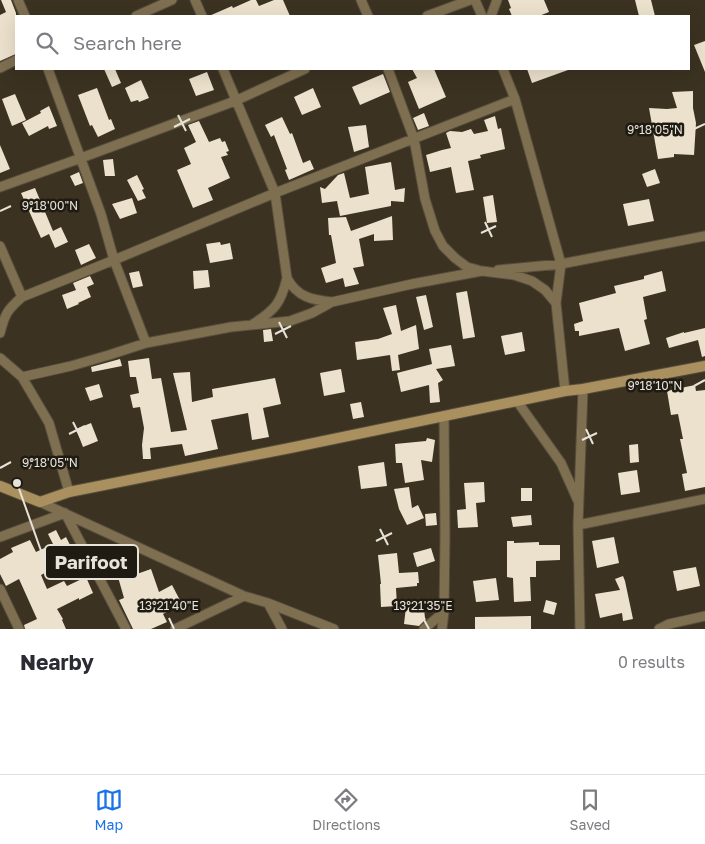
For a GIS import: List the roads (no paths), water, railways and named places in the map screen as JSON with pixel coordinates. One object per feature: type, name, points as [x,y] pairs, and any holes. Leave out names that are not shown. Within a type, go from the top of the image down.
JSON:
[{"type":"main road","points":[[0,486],[40,502],[69,492],[565,391],[705,366]]},
{"type":"street","points":[[18,0],[25,15]]},
{"type":"street","points":[[138,15],[172,0]]},
{"type":"street","points":[[195,0],[202,15]]},
{"type":"street","points":[[361,0],[368,15]]},
{"type":"street","points":[[430,15],[470,0]]},
{"type":"street","points":[[475,0],[482,15]]},
{"type":"street","points":[[491,15],[497,0]]},
{"type":"street","points":[[0,68],[15,60]]},
{"type":"street","points":[[48,70],[82,158],[114,260],[146,343]]},
{"type":"street","points":[[223,70],[275,192],[287,278],[296,291],[305,297],[332,302]]},
{"type":"street","points":[[0,187],[236,101],[303,70]]},
{"type":"street","points":[[388,70],[414,139],[425,198],[435,231],[443,246],[467,267],[514,275],[532,281],[545,290],[556,303]]},
{"type":"street","points":[[503,70],[515,99],[561,264],[556,303],[565,391]]},
{"type":"street","points":[[0,333],[4,316],[12,305],[22,297],[275,192],[515,99]]},
{"type":"street","points":[[22,377],[70,366],[146,343],[231,327],[290,321],[312,313],[332,302],[421,282],[482,271],[561,264],[705,236]]},
{"type":"street","points":[[0,246],[22,297]]},
{"type":"street","points":[[252,325],[277,305],[284,292],[287,278]]},
{"type":"street","points":[[0,358],[22,377],[49,423],[69,492]]},
{"type":"street","points":[[580,629],[578,525],[583,389]]},
{"type":"street","points":[[517,401],[561,464],[579,504]]},
{"type":"street","points":[[442,629],[444,612],[445,526],[444,416]]},
{"type":"street","points":[[578,525],[705,499]]},
{"type":"street","points":[[40,502],[244,596],[268,603],[334,629]]},
{"type":"street","points":[[0,537],[65,513]]},
{"type":"street","points":[[65,513],[126,629]]},
{"type":"street","points":[[0,589],[19,629]]},
{"type":"street","points":[[174,629],[244,596]]},
{"type":"street","points":[[268,603],[282,629]]},
{"type":"street","points":[[424,629],[444,612]]},
{"type":"street","points":[[659,629],[675,622],[705,616]]},
{"type":"place","name":"Parifoot","points":[[17,483]]}]
